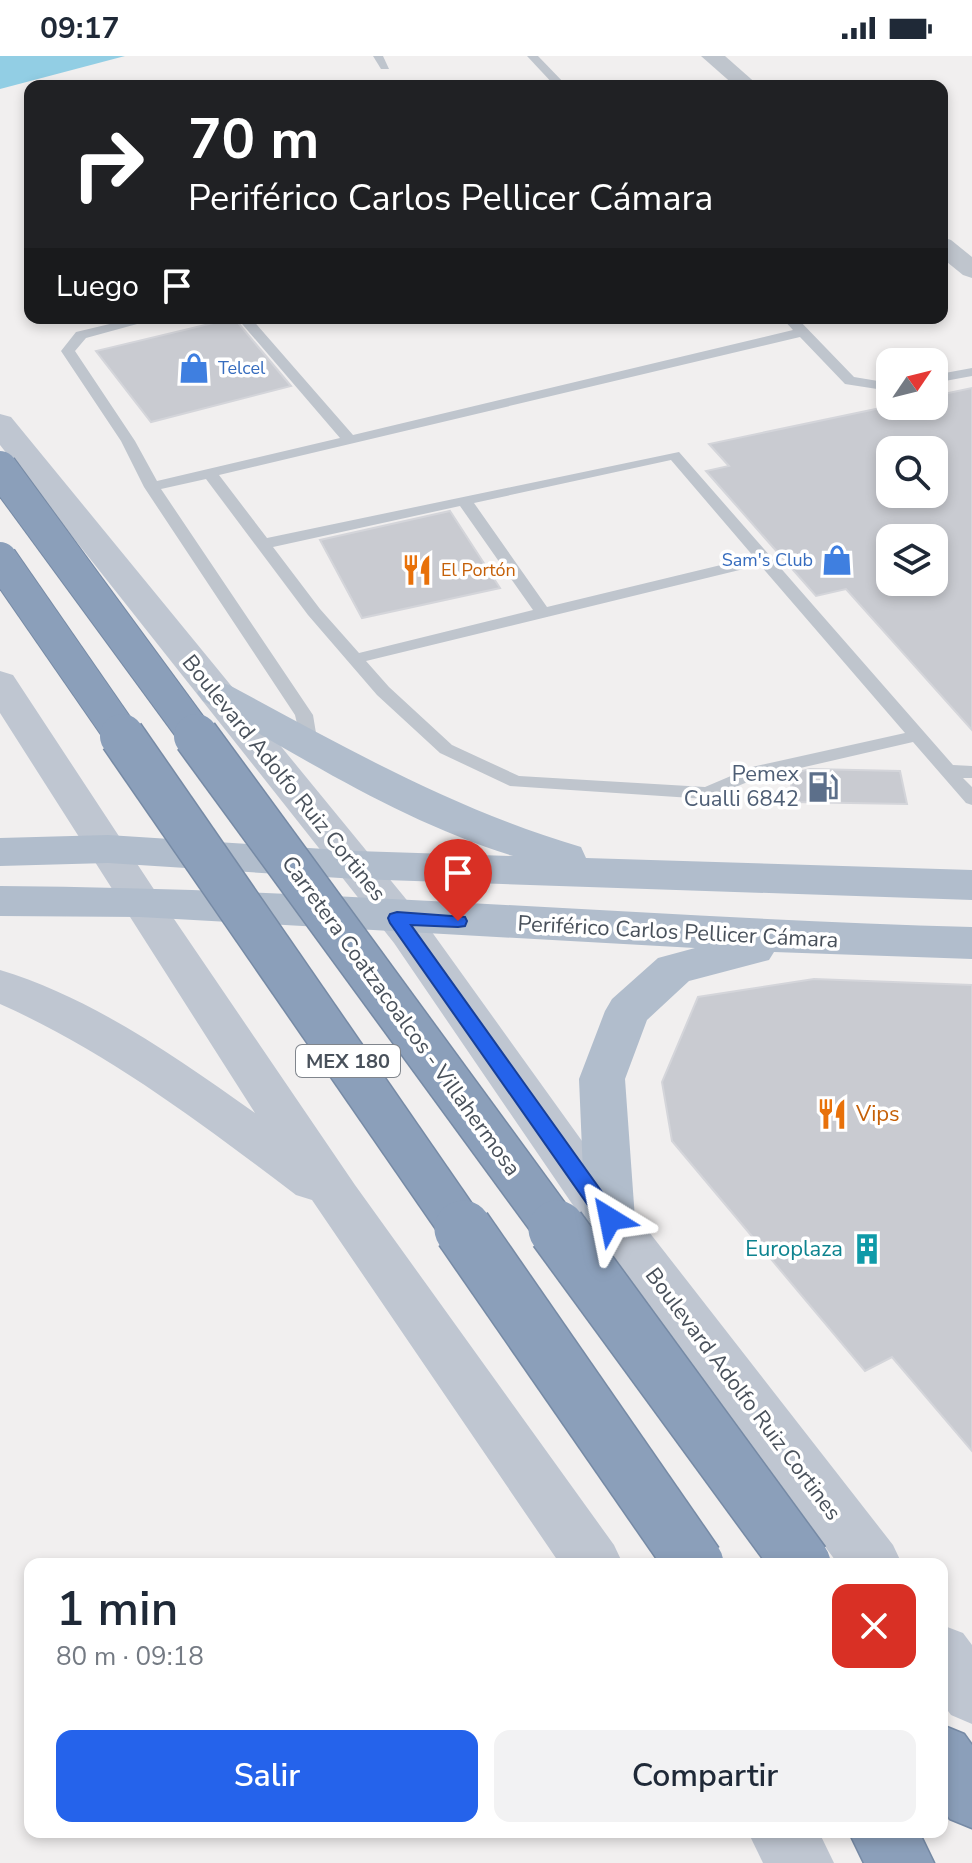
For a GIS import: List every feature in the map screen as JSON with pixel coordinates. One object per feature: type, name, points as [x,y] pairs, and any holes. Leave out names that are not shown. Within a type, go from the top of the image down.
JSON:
[{"type":"highway","name":"Carretera Coatzacoalcos - Villahermosa","points":[[0,468],[798,1558]]},
{"type":"highway","name":"MEX 180","points":[[0,559],[691,1558]]},
{"type":"highway","points":[[948,1764],[972,1797]]},
{"type":"highway","points":[[885,1838],[902,1863]]},
{"type":"main road","points":[[216,693],[309,745],[495,835],[618,874]]},
{"type":"main road","points":[[0,852],[108,849],[356,865],[972,885]]},
{"type":"main road","name":"Periférico Carlos Pellicer Cámara","points":[[10,903],[140,902],[797,938],[972,943]]},
{"type":"main road","points":[[610,1219],[602,1079],[628,1011],[674,969],[797,938]]},
{"type":"street","points":[[712,56],[741,80]]},
{"type":"street","points":[[948,250],[972,270]]},
{"type":"street","name":"Boulevard Adolfo Ruiz Cortines","points":[[0,424],[397,918],[610,1219],[868,1558]]},
{"type":"street","points":[[0,683],[140,902],[338,1199],[590,1558]]},
{"type":"street","points":[[0,986],[104,1035],[192,1092],[338,1199]]},
{"type":"street","points":[[948,1662],[972,1694]]},
{"type":"street","points":[[784,1838],[802,1863]]},
{"type":"lane","points":[[378,56],[385,67]]},
{"type":"lane","points":[[532,56],[555,80]]},
{"type":"lane","points":[[127,324],[81,335],[68,351],[128,441],[152,487],[304,715],[309,745]]},
{"type":"lane","points":[[249,324],[349,439]]},
{"type":"lane","points":[[795,324],[850,381],[876,385]]},
{"type":"lane","points":[[152,487],[803,332]]},
{"type":"lane","points":[[948,376],[972,372]]},
{"type":"lane","points":[[263,544],[674,455],[972,799]]},
{"type":"lane","points":[[209,472],[314,612],[383,691],[446,749],[516,782],[707,793],[752,773],[917,736]]},
{"type":"lane","points":[[464,500],[543,613]]},
{"type":"lane","points":[[355,659],[764,559]]},
{"type":"lane","points":[[948,771],[972,772]]},
{"type":"water","points":[[0,56],[125,56],[24,80],[24,83],[0,89]]},
{"type":"building","name":"Telcel","points":[[209,324],[239,324],[291,386],[151,422],[96,351]]},
{"type":"building","name":"Sam's Club","points":[[972,388],[972,730],[846,589],[816,596],[706,471],[729,466],[709,444],[876,409],[876,420],[948,420],[948,393]]},
{"type":"building","points":[[450,511],[500,588],[362,618],[320,540]]},
{"type":"building","points":[[810,769],[900,771],[907,804],[793,802],[790,774]]},
{"type":"building","name":"Europlaza","points":[[814,979],[972,985],[972,1451],[892,1357],[865,1371],[672,1141],[662,1082],[698,997]]},
{"type":"place","name":"Telcel","points":[[194,368]]},
{"type":"place","name":"Sam's Club","points":[[837,560]]},
{"type":"place","name":"El Portón","points":[[417,570]]},
{"type":"place","name":"Pemex Cualli 6842","points":[[823,787]]},
{"type":"place","name":"Vips","points":[[832,1114]]},
{"type":"place","name":"Europlaza","points":[[867,1249]]},
{"type":"route","points":[[458,921],[397,918],[610,1219]]}]
